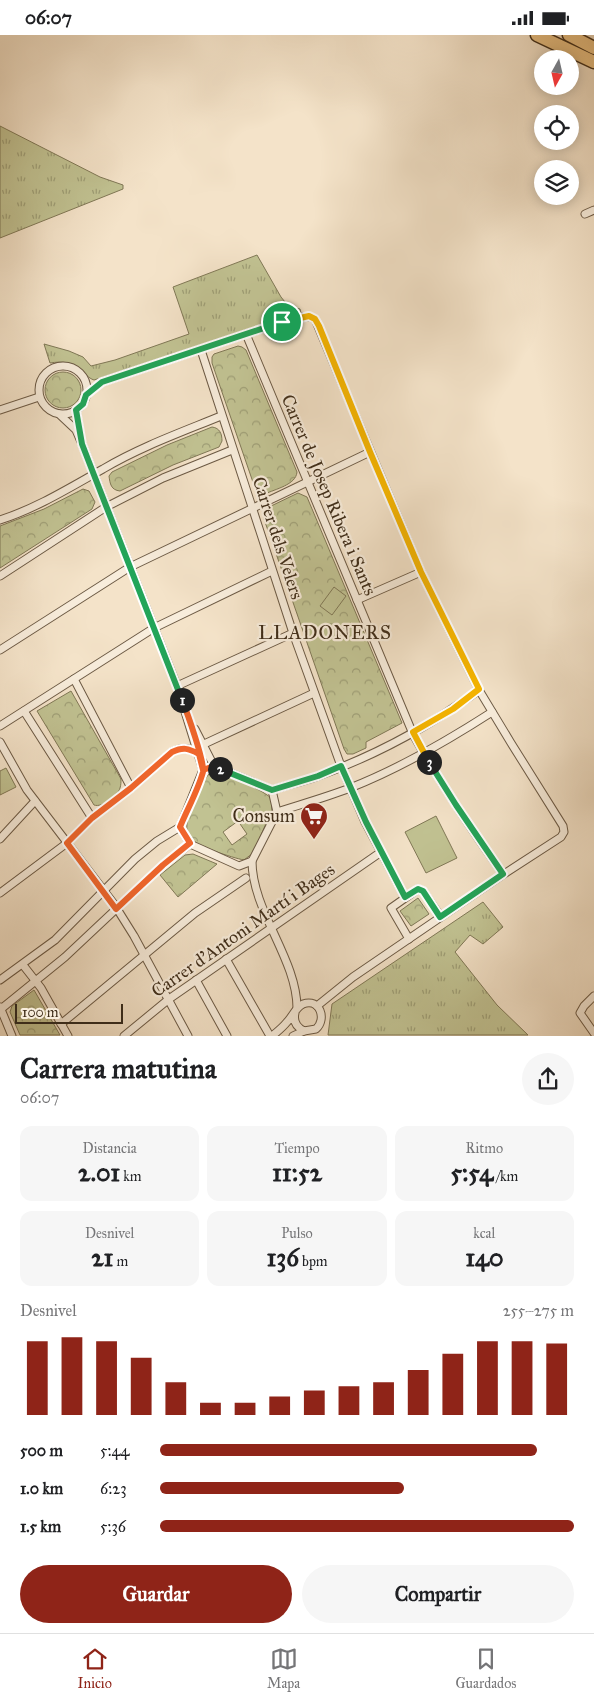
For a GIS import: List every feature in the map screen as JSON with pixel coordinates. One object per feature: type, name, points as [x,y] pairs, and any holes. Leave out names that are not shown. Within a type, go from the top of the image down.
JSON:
[{"type":"highway","points":[[537,35],[594,62]]},
{"type":"highway","points":[[570,35],[594,48]]},
{"type":"street","points":[[586,214],[594,210]]},
{"type":"street","points":[[86,395],[102,382],[288,320],[309,316],[315,319],[421,572],[479,689],[563,826],[564,832],[557,839],[313,1005],[302,1005],[287,1023],[271,1035],[226,959]]},
{"type":"street","name":"Carrer de Josep Ribera i Sants","points":[[246,335],[413,732],[424,754],[456,805],[503,874]]},
{"type":"street","name":"Carrer dels Velers","points":[[201,350],[272,571],[341,766],[381,852],[405,897]]},
{"type":"street","points":[[66,366],[74,369],[85,381],[86,395],[83,404],[76,410],[59,414],[48,410],[42,404],[38,390],[41,379],[46,372],[55,367],[66,366]]},
{"type":"street","points":[[85,381],[102,382]]},
{"type":"street","points":[[0,410],[39,397]]},
{"type":"street","points":[[76,410],[82,444]]},
{"type":"street","points":[[59,414],[76,430],[186,710],[214,766],[272,790],[318,776],[379,750],[453,709],[479,689]]},
{"type":"street","points":[[0,519],[42,503],[155,443],[221,416]]},
{"type":"street","points":[[0,576],[106,507],[162,478],[232,450]]},
{"type":"street","points":[[0,650],[130,567],[370,452]]},
{"type":"street","points":[[0,726],[154,628],[272,571]]},
{"type":"street","points":[[357,600],[421,572]]},
{"type":"street","points":[[177,686],[293,633]]},
{"type":"street","points":[[74,679],[131,788]]},
{"type":"street","points":[[202,745],[314,693]]},
{"type":"street","points":[[0,980],[55,941],[135,859],[157,841],[180,827],[203,770],[186,710]]},
{"type":"street","points":[[24,711],[92,818]]},
{"type":"street","points":[[277,812],[350,788],[424,754],[492,712]]},
{"type":"street","points":[[0,742],[35,801],[116,909],[188,1035]]},
{"type":"street","points":[[0,893],[67,843],[92,818],[131,788],[172,752],[180,748],[189,748],[199,754]]},
{"type":"street","points":[[203,770],[214,766]]},
{"type":"street","points":[[272,790],[277,812],[252,861],[254,886],[295,987],[303,998],[321,1011],[322,1017],[318,1027],[309,1033],[293,1035]]},
{"type":"street","points":[[0,839],[35,801]]},
{"type":"street","points":[[180,827],[190,843],[239,866],[246,879],[254,886]]},
{"type":"street","points":[[12,1035],[0,1008],[66,957],[163,865],[190,843]]},
{"type":"street","name":"Carrer d'Antoni Martí i Bages","points":[[124,1035],[169,999],[381,852]]},
{"type":"street","points":[[239,866],[252,861]]},
{"type":"street","points":[[61,1025],[195,913],[246,879]]},
{"type":"street","points":[[410,939],[391,909],[405,897],[418,889],[423,891],[440,917]]},
{"type":"street","points":[[22,965],[36,982],[68,1035]]},
{"type":"street","points":[[196,980],[227,1035]]},
{"type":"street","points":[[295,987],[296,1024],[309,1033]]},
{"type":"street","points":[[594,996],[580,1013],[594,1033]]},
{"type":"street","points":[[318,1027],[320,1035]]},
{"type":"green space","points":[[0,126],[100,177],[123,185],[123,189],[0,238]]},
{"type":"green space","points":[[257,255],[281,297],[289,307],[300,309],[301,313],[94,380],[78,367],[71,364],[63,362],[50,363],[44,344],[83,357],[91,366],[115,360],[189,334],[173,287]]},
{"type":"green space","points":[[238,346],[246,350],[297,472],[296,476],[289,483],[265,494],[260,494],[256,491],[212,363],[214,354]]},
{"type":"green space","points":[[63,372],[76,377],[81,390],[76,403],[63,408],[50,403],[45,390],[50,377]]},
{"type":"green space","points":[[212,427],[219,430],[221,434],[222,441],[219,447],[173,465],[120,491],[112,486],[109,476],[112,472],[167,445]]},
{"type":"green space","points":[[83,489],[89,491],[95,502],[92,509],[0,568],[0,526],[44,509]]},
{"type":"green space","points":[[298,493],[307,497],[402,723],[366,742],[366,748],[353,754],[347,754],[344,749],[264,519],[264,512],[267,508]]},
{"type":"green space","points":[[334,587],[346,596],[332,615],[320,606]]},
{"type":"green space","points":[[71,691],[121,779],[119,791],[109,801],[101,805],[94,805],[37,711]]},
{"type":"green space","points":[[6,768],[16,787],[0,795],[0,771]]},
{"type":"green space","points":[[209,774],[224,776],[250,786],[271,798],[272,810],[253,853],[244,860],[207,848],[190,838],[187,832],[192,805]],"holes":[[[238,821],[247,834],[232,845],[223,832]]]},
{"type":"green space","points":[[436,816],[457,858],[426,873],[405,832]]},
{"type":"green space","points":[[193,854],[217,864],[178,897],[160,875],[185,855]]},
{"type":"green space","points":[[418,898],[429,914],[411,926],[400,911]]},
{"type":"green space","points":[[483,902],[503,927],[483,944],[470,935],[455,952],[497,1005],[528,1035],[328,1035],[332,1004]]},
{"type":"green space","points":[[34,990],[60,1035],[20,1035],[10,1012],[12,1006]]},
{"type":"place","name":"Consum","points":[[314,840]]},
{"type":"district","name":"LLADONERS","points":[[325,632]]},
{"type":"route","points":[[282,322],[102,382],[86,395],[83,404],[76,410],[82,444],[186,710],[199,754],[203,770],[180,827],[190,843],[179,854],[163,865],[116,909],[67,843],[92,818],[131,788],[172,752],[180,748],[189,748],[199,754],[202,766],[203,770],[214,766],[272,790],[318,776],[341,766],[366,822],[405,897],[418,889],[423,891],[440,917],[503,874],[431,767],[413,732],[453,709],[479,689],[421,572],[319,326],[315,319],[309,316],[302,316],[282,322]]}]
